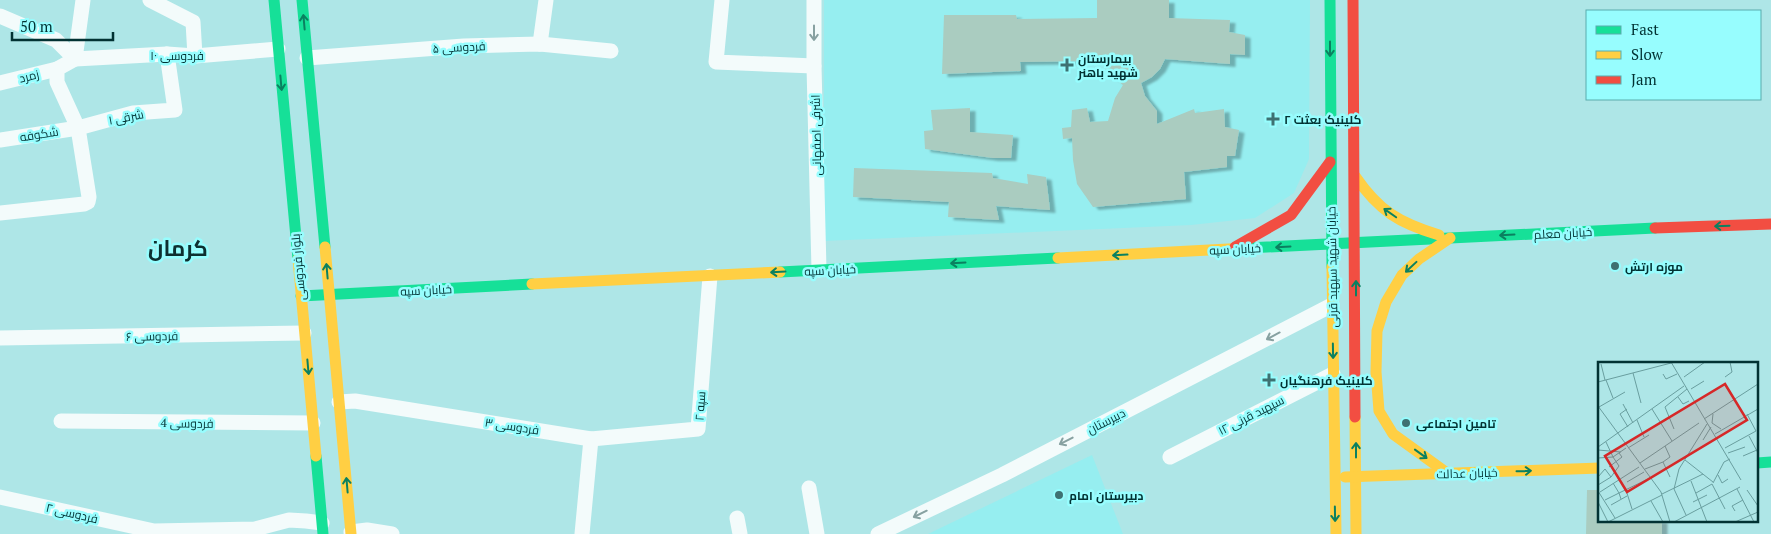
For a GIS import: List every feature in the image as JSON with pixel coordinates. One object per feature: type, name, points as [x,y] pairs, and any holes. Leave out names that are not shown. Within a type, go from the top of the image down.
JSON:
[{"type":"main road","name":"بلوار فردوسی","points":[[274,0],[322,529]]},
{"type":"main road","points":[[302,0],[351,533]]},
{"type":"main road","name":"خیابان شهید سپهبد قرنی","points":[[1330,0],[1330,162],[1336,534]]},
{"type":"main road","name":"خیابان شهید سپهبد قرنی","points":[[1353,0],[1356,534]]},
{"type":"main road","points":[[1232,249],[1291,215],[1330,162]]},
{"type":"main road","points":[[1355,176],[1372,199],[1391,214],[1416,228],[1450,238]]},
{"type":"main road","name":"خیابان معلم","points":[[1355,243],[1771,224]]},
{"type":"main road","points":[[1447,473],[1393,434],[1379,411],[1376,372],[1377,331],[1386,302],[1402,275],[1419,259],[1450,238]]},
{"type":"main road","name":"خیابان سپه","points":[[301,296],[1355,243]]},
{"type":"main road","points":[[1758,463],[1771,462]]},
{"type":"main road","name":"خیابان عدالت","points":[[1335,477],[1598,468]]},
{"type":"street","points":[[75,59],[82,0]]},
{"type":"street","points":[[150,0],[193,22],[195,56]]},
{"type":"street","points":[[540,44],[546,0]]},
{"type":"street","points":[[722,0],[716,62],[814,66]]},
{"type":"street","name":"اشرفی اصفهانی","points":[[814,0],[819,270]]},
{"type":"street","points":[[0,16],[56,40],[75,59]]},
{"type":"street","name":"فردوسی ۵","points":[[307,58],[464,46],[540,44],[611,51]]},
{"type":"street","name":"فردوسی ۱۰","points":[[75,59],[167,54],[195,56],[278,49]]},
{"type":"street","name":"شرقی ۱","points":[[78,128],[134,113],[175,110],[167,54]]},
{"type":"street","name":"زمرد","points":[[0,83],[57,69],[75,59]]},
{"type":"street","points":[[0,213],[88,202],[89,196],[78,128],[57,82],[57,69]]},
{"type":"street","name":"شکوفه","points":[[0,140],[78,128]]},
{"type":"street","name":"سپه ۲","points":[[591,439],[698,429],[710,276]]},
{"type":"street","name":"دبیرستان","points":[[878,534],[1002,475],[1332,305]]},
{"type":"street","name":"فردوسی ۶","points":[[0,338],[304,333]]},
{"type":"street","name":"سپهبد قرنی ۱۲","points":[[1170,457],[1333,374]]},
{"type":"street","name":"فردوسی ۳","points":[[339,402],[355,401],[591,439]]},
{"type":"street","name":"فردوسی 4","points":[[61,421],[313,423]]},
{"type":"street","points":[[582,534],[591,439]]},
{"type":"street","points":[[809,488],[817,534]]},
{"type":"street","name":"فردوسی ۲","points":[[0,497],[154,533],[255,529],[289,520],[306,520],[322,529]]},
{"type":"street","points":[[737,518],[740,534]]},
{"type":"street","points":[[351,533],[367,530],[392,534]]},
{"type":"shaded area","name":"بیمارستان شهید باهنر","points":[[824,0],[1310,0],[1309,159],[1294,193],[1255,218],[1191,225],[824,241]]},
{"type":"shaded area","name":"دبیرستان امام","points":[[1092,455],[1123,534],[928,534]]},
{"type":"building","points":[[1097,0],[1169,0],[1169,18],[1230,20],[1229,32],[1245,35],[1245,55],[1230,54],[1230,64],[1165,59],[1160,69],[1152,77],[1141,83],[1145,96],[1157,111],[1157,124],[1194,109],[1195,113],[1224,109],[1225,127],[1239,130],[1235,156],[1227,156],[1227,167],[1184,172],[1186,199],[1093,207],[1077,184],[1072,138],[1063,139],[1062,128],[1071,127],[1072,110],[1087,108],[1090,122],[1108,121],[1115,98],[1123,85],[1108,73],[1100,61],[1020,62],[1021,71],[942,74],[944,15],[1016,15],[1017,19],[1097,18]]},
{"type":"building","points":[[970,108],[970,132],[1013,135],[1011,158],[993,158],[925,149],[924,131],[933,130],[931,110]]},
{"type":"building","points":[[854,168],[992,173],[993,178],[1028,184],[1027,174],[1046,177],[1050,210],[996,206],[999,220],[948,217],[949,202],[853,197]]},
{"type":"building","points":[[1587,490],[1598,490],[1598,522],[1662,522],[1662,534],[1586,534]]},
{"type":"traffic: fast","points":[[274,0],[298,259]]},
{"type":"traffic: fast","points":[[302,0],[325,247]]},
{"type":"traffic: fast","points":[[1330,0],[1332,267]]},
{"type":"traffic: fast","points":[[1247,248],[1655,228]]},
{"type":"traffic: fast","points":[[780,272],[1058,258]]},
{"type":"traffic: fast","points":[[301,296],[532,284]]},
{"type":"traffic: fast","points":[[316,456],[323,534]]},
{"type":"traffic: fast","points":[[1758,463],[1771,462]]},
{"type":"traffic: slow","points":[[1355,176],[1373,198],[1391,214],[1412,226],[1439,235]]},
{"type":"traffic: slow","points":[[1447,473],[1393,434],[1379,411],[1376,372],[1377,331],[1386,302],[1402,275],[1419,259],[1450,238]]},
{"type":"traffic: slow","points":[[325,247],[351,534]]},
{"type":"traffic: slow","points":[[1058,258],[1247,248]]},
{"type":"traffic: slow","points":[[298,259],[316,456]]},
{"type":"traffic: slow","points":[[1332,267],[1336,534]]},
{"type":"traffic: slow","points":[[532,284],[780,272]]},
{"type":"traffic: slow","points":[[1355,417],[1356,534]]},
{"type":"traffic: slow","points":[[1345,477],[1598,468]]},
{"type":"traffic: jam","points":[[1353,0],[1355,417]]},
{"type":"traffic: jam","points":[[1235,247],[1291,215],[1330,162]]},
{"type":"traffic: jam","points":[[1655,228],[1771,224]]},
{"type":"place","name":"بیمارستان شهید باهنر","points":[[1067,65]]},
{"type":"place","name":"کلینیک بعثت ۲","points":[[1273,119]]},
{"type":"place","name":"موزه ارتش","points":[[1615,266]]},
{"type":"place","name":"کلینیک فرهنگیان","points":[[1269,380]]},
{"type":"place","name":"تامین اجتماعی","points":[[1406,423]]},
{"type":"place","name":"دبیرستان امام","points":[[1059,495]]},
{"type":"district","name":"کرمان","points":[[178,247]]}]
